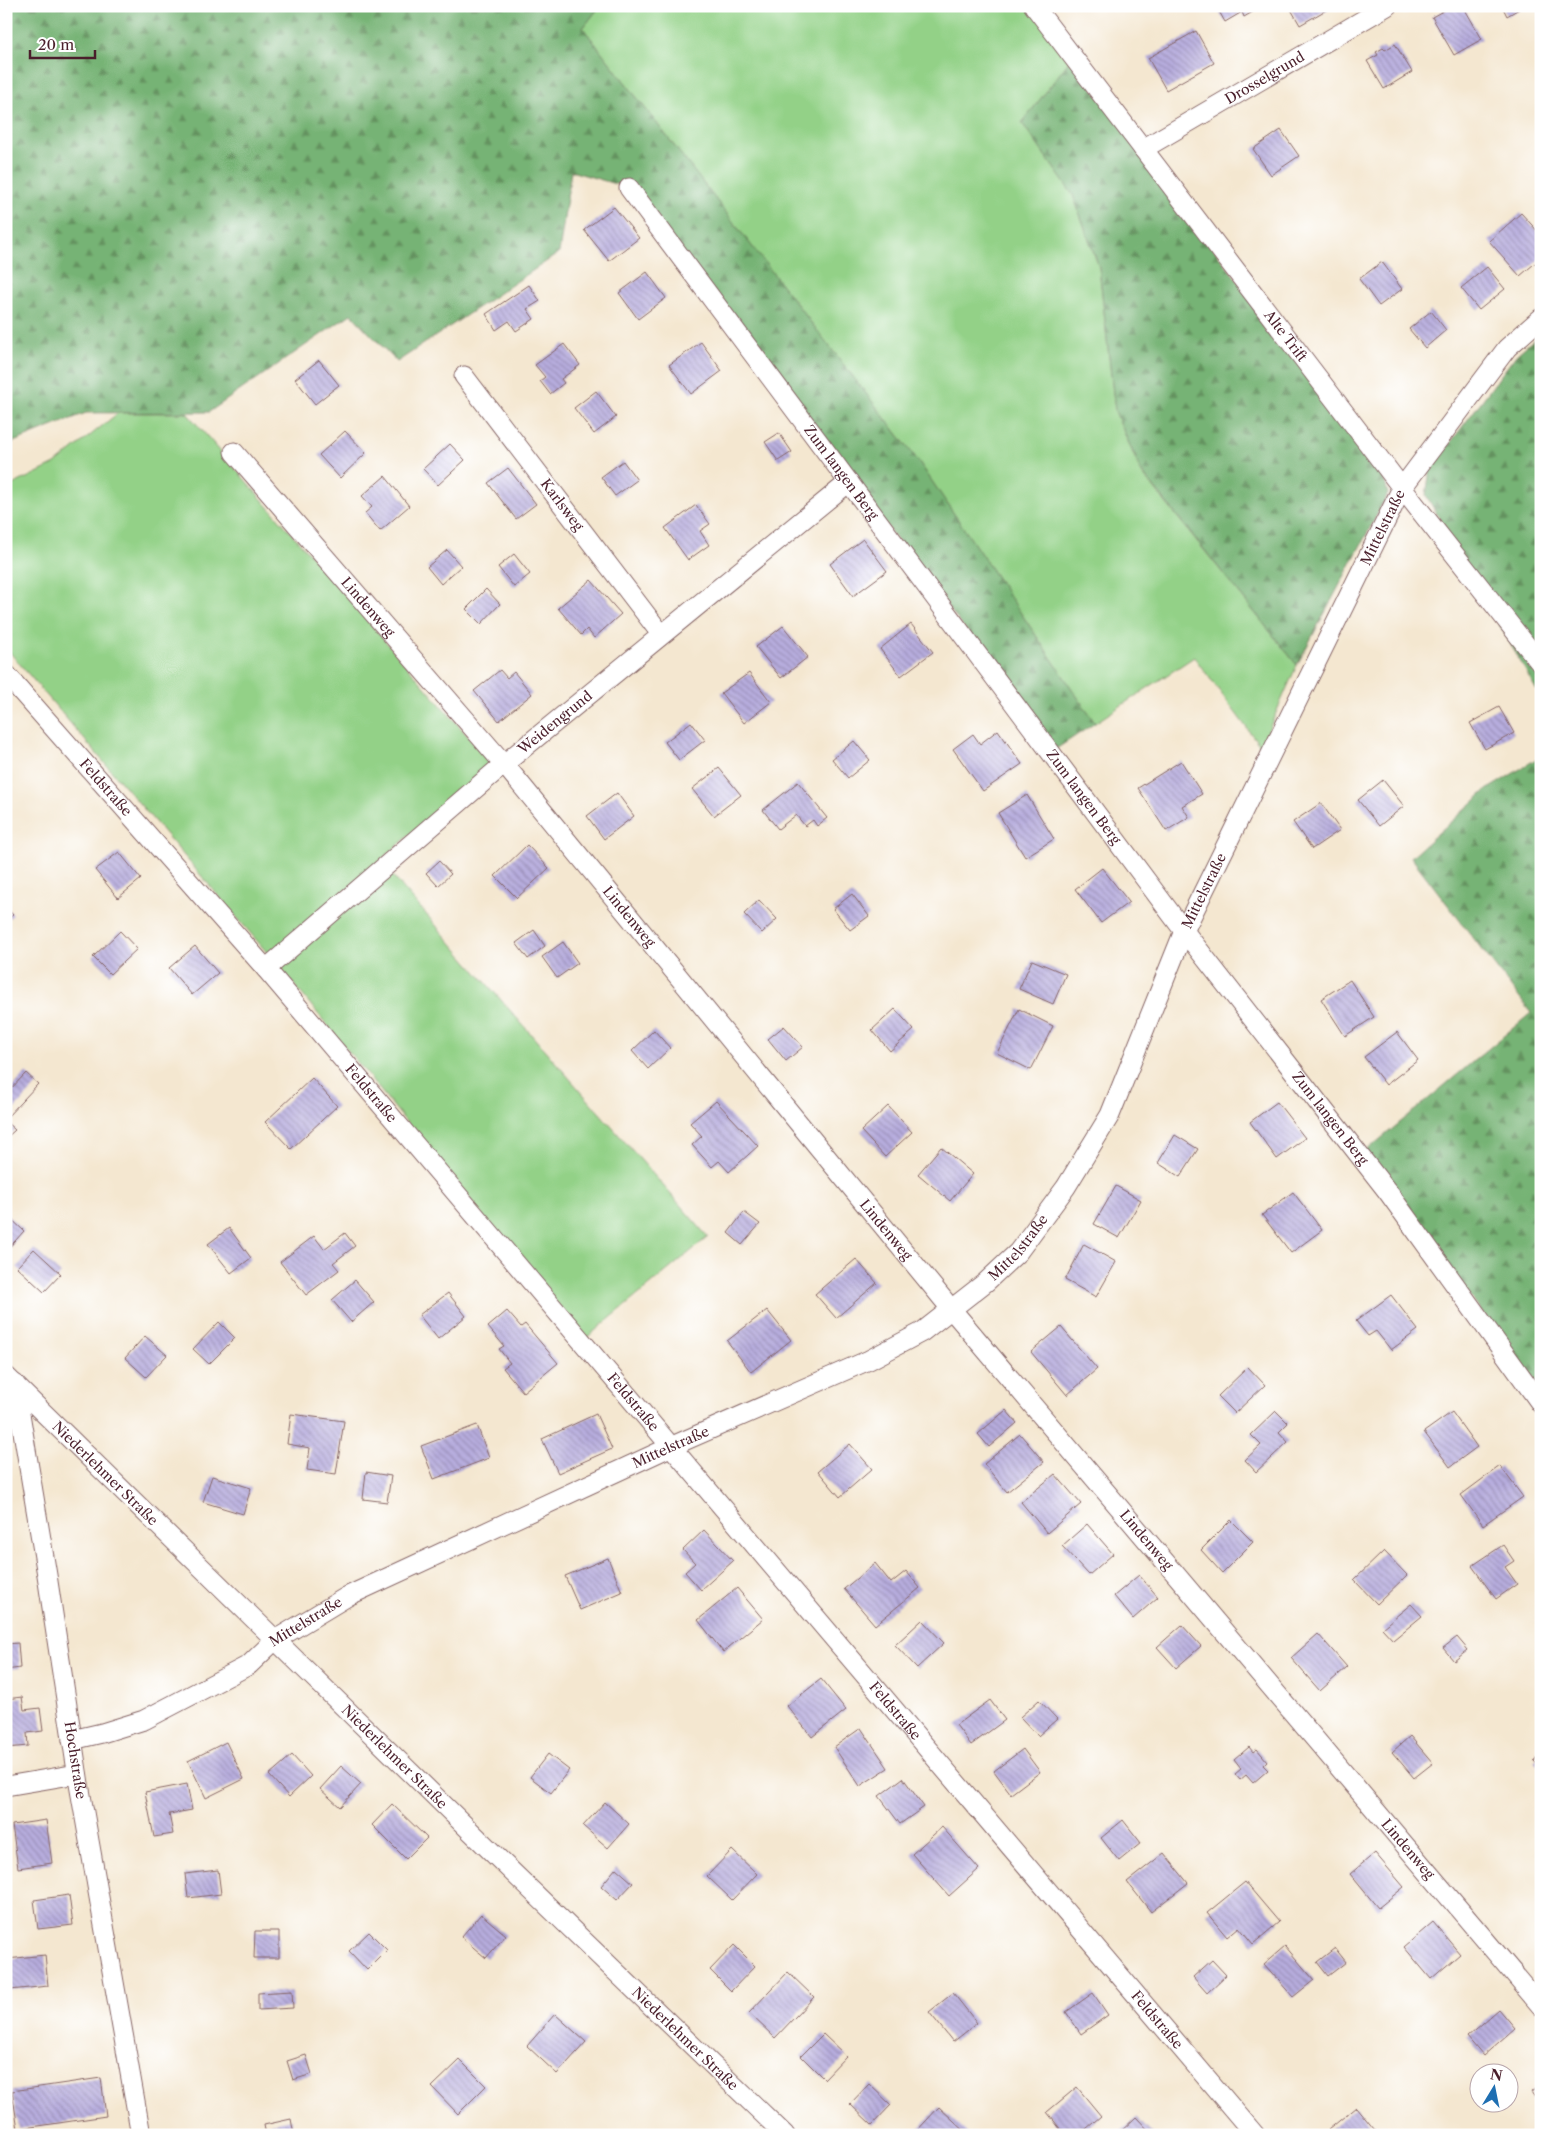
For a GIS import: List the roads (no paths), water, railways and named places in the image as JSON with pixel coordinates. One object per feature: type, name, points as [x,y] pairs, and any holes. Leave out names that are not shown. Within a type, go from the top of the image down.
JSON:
[{"type":"street","name":"Alte Trift","points":[[1034,6],[1402,488],[1541,664]]},
{"type":"street","name":"Drosselgrund","points":[[1143,150],[1387,6]]},
{"type":"street","name":"Zum langen Berg","points":[[629,188],[1184,931],[1388,1192],[1541,1404]]},
{"type":"street","name":"Mittelstraße","points":[[72,1740],[144,1720],[250,1665],[275,1640],[348,1596],[670,1447],[869,1360],[922,1332],[986,1282],[1018,1252],[1066,1187],[1105,1123],[1184,931],[1402,488],[1507,348],[1541,318]]},
{"type":"street","name":"Karlsweg","points":[[464,376],[661,634]]},
{"type":"street","name":"Lindenweg","points":[[234,452],[504,764],[952,1310],[1541,2006]]},
{"type":"street","name":"Weidengrund","points":[[266,969],[504,764],[849,482]]},
{"type":"street","name":"Feldstraße","points":[[6,674],[266,969],[1255,2135]]},
{"type":"street","name":"Niederlehmer Straße","points":[[11,1380],[501,1861],[785,2135]]},
{"type":"street","name":"Hochstraße","points":[[11,1380],[47,1576],[77,1774],[141,2135]]},
{"type":"street","points":[[6,1786],[77,1774]]}]
